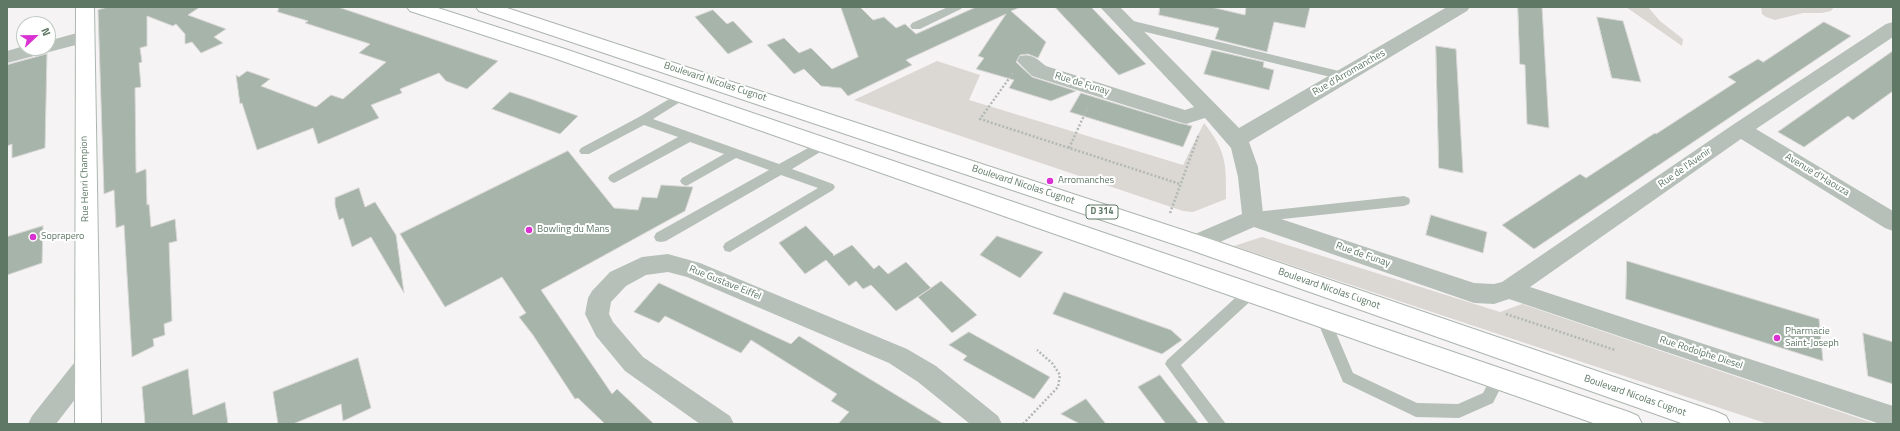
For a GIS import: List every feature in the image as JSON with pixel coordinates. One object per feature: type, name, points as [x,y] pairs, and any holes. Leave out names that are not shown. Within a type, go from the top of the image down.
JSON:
[{"type":"main road","name":"Rue Henri Champion","points":[[85,7],[84,37],[88,424]]},
{"type":"main road","points":[[416,7],[558,53],[1628,424]]},
{"type":"main road","name":"Boulevard Nicolas Cugnot","points":[[485,7],[1196,243],[1717,424]]},
{"type":"street","points":[[1110,7],[1236,139],[1244,151],[1247,163],[1253,218],[1196,243]]},
{"type":"street","name":"Rue d'Arromanches","points":[[1236,139],[1461,7]]},
{"type":"street","name":"Rue de l'Avenir","points":[[1474,293],[1494,294],[1509,290],[1741,129],[1893,28]]},
{"type":"street","points":[[56,45],[84,37]]},
{"type":"street","name":"Rue de Funay","points":[[1027,61],[1039,71],[1186,117],[1208,109]]},
{"type":"street","name":"Avenue d'Haouza","points":[[1741,129],[1893,222]]},
{"type":"street","name":"Rue de Funay","points":[[1253,218],[1474,293]]},
{"type":"street","name":"Rue Gustave Eiffel","points":[[721,424],[634,364],[604,329],[597,314],[600,298],[618,279],[642,266],[668,263],[692,268],[898,356],[927,374],[988,424]]},
{"type":"street","name":"Rue Rodolphe Diesel","points":[[1509,290],[1893,417]]},
{"type":"street","points":[[41,424],[87,365]]},
{"type":"lane","points":[[916,26],[957,7]]},
{"type":"lane","points":[[1125,23],[1343,76]]},
{"type":"lane","points":[[585,150],[643,120],[680,96]]},
{"type":"lane","points":[[643,120],[830,187],[730,248]]},
{"type":"lane","points":[[614,178],[689,137]]},
{"type":"lane","points":[[661,237],[824,145]]},
{"type":"lane","points":[[686,181],[735,153]]},
{"type":"lane","points":[[1253,218],[1404,201]]},
{"type":"lane","points":[[1218,424],[1172,364],[1250,293]]},
{"type":"lane","points":[[1323,318],[1348,377],[1416,410],[1458,411],[1488,398],[1498,379]]},
{"type":"path","points":[[1027,61],[1019,64],[980,120],[1180,184]]},
{"type":"path","points":[[1069,148],[1096,89]]},
{"type":"path","points":[[1163,232],[1208,109]]},
{"type":"path","points":[[1023,424],[1058,387],[1060,375],[1052,363],[1037,350]]},
{"type":"shaded area","points":[[1626,7],[1648,7],[1660,21],[1683,39],[1682,46]]},
{"type":"shaded area","points":[[1761,7],[1834,7],[1831,11],[1822,13],[1803,13],[1775,20],[1762,14]]},
{"type":"shaded area","points":[[937,61],[980,75],[969,100],[1183,165],[1204,123],[1217,142],[1224,159],[1226,199],[1193,212],[1183,211],[854,100]]},
{"type":"shaded area","points":[[1262,237],[1500,312],[1522,304],[1876,424],[1768,424],[1234,246]]},
{"type":"building","points":[[108,7],[200,7],[188,15],[226,29],[214,37],[223,43],[201,53],[192,42],[185,44],[185,34],[176,24],[173,26],[147,16],[147,46],[140,48],[142,62],[139,63],[141,87],[135,88],[136,173],[146,169],[147,205],[149,204],[151,227],[175,219],[177,241],[169,243],[172,321],[164,324],[165,335],[153,339],[154,346],[132,357],[124,225],[116,228],[114,190],[104,194],[98,10]]},
{"type":"building","points":[[279,7],[338,7],[498,61],[467,89],[446,81],[439,73],[400,89],[402,93],[371,105],[379,118],[318,144],[313,128],[257,150],[242,103],[240,104],[236,75],[239,77],[247,71],[270,79],[261,86],[316,107],[331,95],[343,99],[386,62],[359,53],[370,44],[305,23],[308,21],[278,12]]},
{"type":"building","points":[[841,7],[860,7],[873,20],[884,17],[896,28],[905,24],[916,34],[976,7],[1021,7],[1011,11],[1046,42],[1038,58],[1028,54],[1020,55],[1016,62],[1032,77],[1076,91],[1051,101],[1009,88],[1014,80],[976,69],[984,58],[978,56],[1006,14],[906,60],[912,65],[848,96],[841,88],[821,86],[804,69],[794,74],[767,45],[784,38],[799,53],[811,48],[832,69],[858,57]]},
{"type":"building","points":[[1055,7],[1091,7],[1146,64],[1119,75]]},
{"type":"building","points":[[1160,7],[1211,7],[1245,15],[1246,7],[1310,7],[1305,28],[1274,22],[1267,52],[1215,39],[1219,28],[1159,15]]},
{"type":"building","points":[[1518,7],[1542,7],[1549,128],[1527,124],[1525,65],[1520,64]]},
{"type":"building","points":[[713,10],[727,24],[733,21],[753,42],[728,54],[695,17]]},
{"type":"building","points":[[1597,17],[1623,21],[1641,82],[1612,78]]},
{"type":"building","points":[[1824,22],[1851,36],[1534,249],[1502,225],[1580,174],[1586,178],[1655,133],[1656,134],[1736,82],[1728,77],[1758,59],[1763,62]]},
{"type":"building","points":[[1436,46],[1456,49],[1463,173],[1439,168]]},
{"type":"building","points":[[1212,50],[1264,62],[1263,67],[1274,70],[1269,90],[1204,74]]},
{"type":"building","points":[[1893,51],[1893,91],[1853,120],[1848,116],[1804,147],[1778,132]]},
{"type":"building","points":[[40,56],[47,56],[45,148],[12,158],[12,144],[7,146],[7,65]]},
{"type":"building","points":[[510,92],[578,116],[560,134],[492,109]]},
{"type":"building","points":[[1081,93],[1192,126],[1183,147],[1070,112]]},
{"type":"building","name":"Bowling du Mans","points":[[568,151],[614,208],[638,210],[642,197],[657,198],[661,185],[693,187],[685,211],[541,290],[612,394],[617,389],[654,424],[605,424],[578,398],[575,399],[533,335],[519,317],[526,313],[502,277],[445,307],[400,234]]},
{"type":"building","points":[[359,188],[365,207],[375,202],[396,235],[404,293],[371,237],[352,247],[343,218],[339,220],[335,205],[335,198]]},
{"type":"building","points":[[1431,215],[1487,232],[1483,253],[1426,235]]},
{"type":"building","points":[[43,226],[42,263],[7,275],[7,237]]},
{"type":"building","points":[[806,226],[834,255],[833,256],[852,245],[874,269],[879,265],[888,274],[906,262],[931,288],[896,311],[871,285],[863,289],[856,281],[849,286],[826,260],[805,274],[779,243]]},
{"type":"building","points":[[997,236],[1043,252],[1020,278],[980,255]]},
{"type":"building","points":[[1627,261],[1819,319],[1823,361],[1626,299]]},
{"type":"building","points":[[941,281],[977,315],[952,333],[918,297]]},
{"type":"building","points":[[659,283],[791,344],[799,336],[944,424],[838,424],[849,412],[831,401],[837,394],[751,340],[741,353],[665,316],[659,323],[634,312]]},
{"type":"building","points":[[1064,292],[1171,330],[1182,340],[1162,354],[1053,314]]},
{"type":"building","points":[[969,332],[1050,377],[1034,399],[963,360],[967,356],[949,345]]},
{"type":"building","points":[[1863,333],[1893,342],[1893,384],[1868,376]]},
{"type":"building","points":[[358,358],[371,408],[343,421],[341,404],[293,424],[278,424],[273,392]]},
{"type":"building","points":[[188,369],[193,415],[225,402],[228,424],[145,424],[142,387]]},
{"type":"building","points":[[1160,375],[1199,424],[1166,424],[1138,387]]},
{"type":"building","points":[[1086,399],[1106,424],[1080,424],[1061,414]]},
{"type":"place","name":"Arromanches","points":[[1050,181]]},
{"type":"place","name":"Bowling du Mans","points":[[529,230]]},
{"type":"place","name":"Soprapero","points":[[33,237]]},
{"type":"place","name":"Pharmacie Saint-Joseph","points":[[1777,338]]}]
